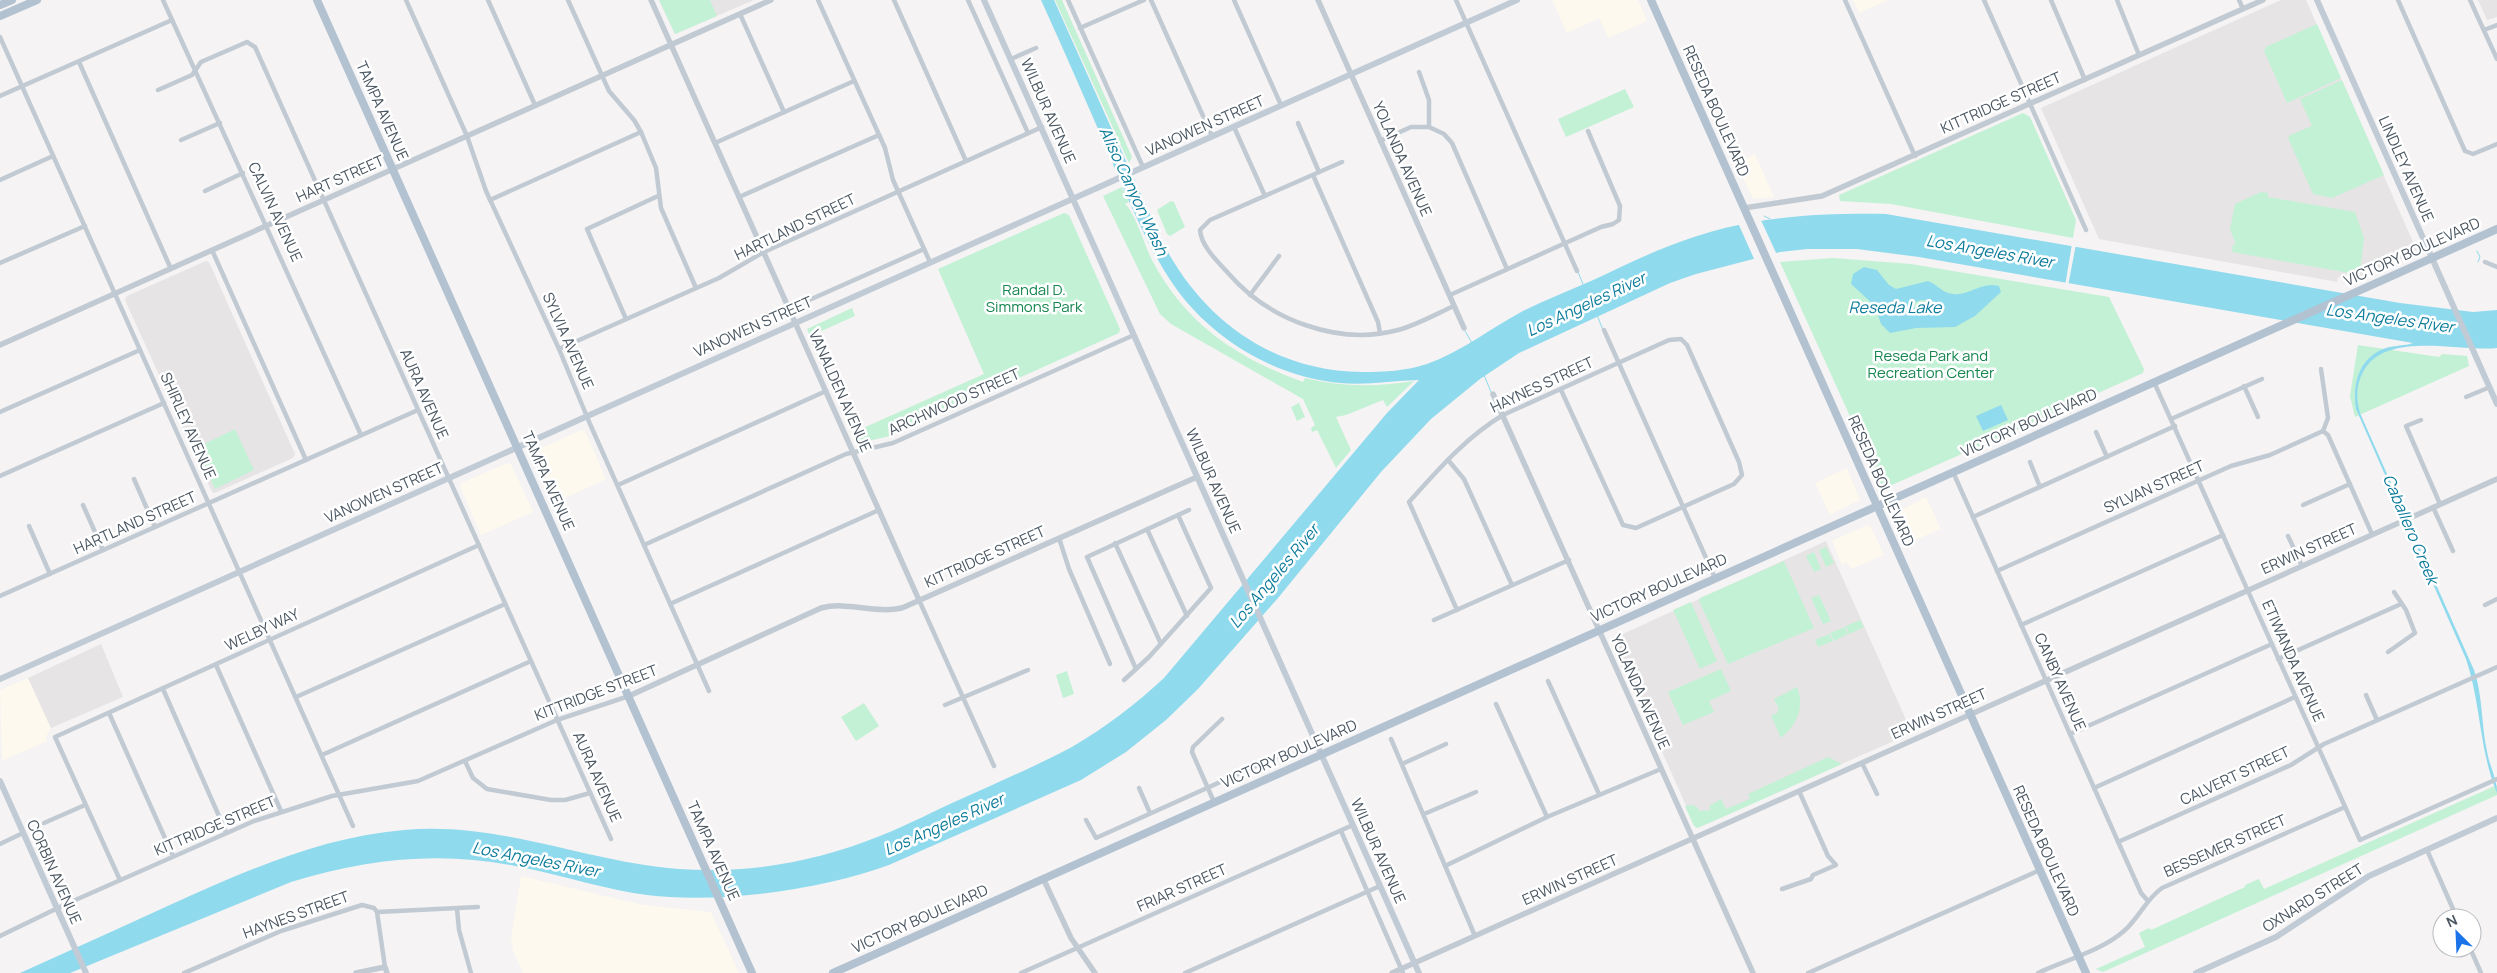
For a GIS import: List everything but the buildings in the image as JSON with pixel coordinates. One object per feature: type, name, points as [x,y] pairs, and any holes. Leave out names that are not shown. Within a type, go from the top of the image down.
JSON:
[{"type":"main road","points":[[0,5],[12,0]]},
{"type":"main road","points":[[0,16],[37,0]]},
{"type":"main road","name":"TAMPA AVENUE","points":[[317,0],[752,973]]},
{"type":"main road","name":"WILBUR AVENUE","points":[[984,0],[1419,973]]},
{"type":"main road","name":"VANOWEN STREET","points":[[0,678],[1518,0]]},
{"type":"main road","name":"RESEDA BOULEVARD","points":[[1651,0],[2086,973]]},
{"type":"main road","name":"LINDLEY AVENUE","points":[[2317,0],[2476,358],[2493,391],[2497,404]]},
{"type":"main road","name":"VICTORY BOULEVARD","points":[[835,972],[2497,229]]},
{"type":"main road","name":"CORBIN AVENUE","points":[[0,781],[86,973]]},
{"type":"main road","name":"OXNARD STREET","points":[[2196,973],[2289,930],[2358,882],[2497,818]]},
{"type":"street","name":"CALVIN AVENUE","points":[[164,0],[361,435]]},
{"type":"street","name":"SYLVIA AVENUE","points":[[406,0],[467,136],[474,162],[490,200],[559,349],[586,416],[709,692]]},
{"type":"street","points":[[488,0],[535,105]]},
{"type":"street","points":[[568,0],[613,96],[634,120],[641,132],[656,168],[661,208],[696,288]]},
{"type":"street","name":"VANALDEN AVENUE","points":[[651,0],[994,766]]},
{"type":"street","name":"HART STREET","points":[[0,345],[772,0]]},
{"type":"street","points":[[818,0],[879,135],[898,191],[930,262]]},
{"type":"street","points":[[894,0],[966,161]]},
{"type":"street","points":[[968,0],[1028,133]]},
{"type":"street","points":[[1068,0],[1142,167]]},
{"type":"street","points":[[1080,28],[1144,0]]},
{"type":"street","points":[[1151,0],[1212,136]]},
{"type":"street","points":[[1234,0],[1282,105]]},
{"type":"street","name":"YOLANDA AVENUE","points":[[1318,0],[1464,328]]},
{"type":"street","points":[[1456,0],[1577,271]]},
{"type":"street","points":[[1845,0],[1915,156]]},
{"type":"street","points":[[1984,0],[2086,230]]},
{"type":"street","points":[[2051,0],[2085,80]]},
{"type":"street","points":[[2117,0],[2139,56]]},
{"type":"street","points":[[2239,0],[2243,9]]},
{"type":"street","name":"KITTRIDGE STREET","points":[[1745,212],[1822,196],[2263,0]]},
{"type":"street","points":[[2398,0],[2465,151],[2474,154],[2497,144]]},
{"type":"street","points":[[2470,0],[2497,60]]},
{"type":"street","points":[[740,14],[784,112]]},
{"type":"street","points":[[0,96],[172,20]]},
{"type":"street","points":[[2484,30],[2497,25]]},
{"type":"street","name":"SHIRLEY AVENUE","points":[[0,37],[354,826]]},
{"type":"street","name":"AURA AVENUE","points":[[196,70],[201,62],[251,42],[255,47],[611,839]]},
{"type":"street","points":[[1011,59],[1036,48]]},
{"type":"street","points":[[79,62],[171,269]]},
{"type":"street","points":[[158,90],[192,75],[196,70]]},
{"type":"street","points":[[1419,72],[1429,100],[1429,127]]},
{"type":"street","points":[[715,143],[854,81]]},
{"type":"street","points":[[181,140],[220,123]]},
{"type":"street","points":[[1298,123],[1319,172]]},
{"type":"street","name":"HARTLAND STREET","points":[[559,349],[730,273],[764,252],[1042,127]]},
{"type":"street","points":[[1234,127],[1264,196]]},
{"type":"street","points":[[1380,141],[1411,128],[1429,127],[1444,134],[1452,143],[1508,269]]},
{"type":"street","points":[[1450,295],[1613,224],[1620,216],[1620,206],[1588,131]]},
{"type":"street","points":[[490,200],[641,132]]},
{"type":"street","points":[[739,197],[879,135]]},
{"type":"street","points":[[0,180],[53,156]]},
{"type":"street","points":[[1342,162],[1210,220],[1200,230],[1203,242],[1220,264],[1250,295],[1280,314],[1308,326],[1346,334],[1380,333],[1410,326],[1454,306]]},
{"type":"street","points":[[206,191],[243,174]]},
{"type":"street","points":[[1313,175],[1378,322],[1380,333]]},
{"type":"street","points":[[626,319],[587,229],[658,196]]},
{"type":"street","points":[[0,263],[86,226]]},
{"type":"street","points":[[789,309],[924,249]]},
{"type":"street","points":[[212,250],[306,460]]},
{"type":"street","points":[[1250,295],[1279,256]]},
{"type":"street","points":[[2484,262],[2497,267]]},
{"type":"street","points":[[1604,330],[1715,578]]},
{"type":"street","name":"ARCHWOOD STREET","points":[[644,545],[853,451],[893,443],[1134,335]]},
{"type":"street","name":"HAYNES STREET","points":[[1457,610],[1409,502],[1448,460],[1482,430],[1503,415],[1669,340],[1681,339],[1687,345],[1739,462],[1742,475],[1734,484],[1682,506]]},
{"type":"street","points":[[0,412],[140,350]]},
{"type":"street","points":[[2322,369],[2328,418],[2323,431],[2328,435],[2372,534]]},
{"type":"street","points":[[2171,418],[2262,378]]},
{"type":"street","name":"ETIWANDA AVENUE","points":[[2154,382],[2360,840],[2495,780]]},
{"type":"street","points":[[2244,386],[2258,417]]},
{"type":"street","points":[[1561,390],[1620,522],[1627,527],[1636,528],[1682,506]]},
{"type":"street","points":[[618,485],[826,391]]},
{"type":"street","points":[[2466,397],[2493,391]]},
{"type":"street","name":"YOLANDA AVENUE","points":[[1493,394],[1753,973]]},
{"type":"street","points":[[0,476],[164,403]]},
{"type":"street","name":"HARTLAND STREET","points":[[0,596],[418,410]]},
{"type":"street","points":[[2421,420],[2406,426],[2440,504]]},
{"type":"street","points":[[1973,517],[2174,426]]},
{"type":"street","name":"SYLVAN STREET","points":[[1997,571],[2231,466],[2270,455],[2323,431]]},
{"type":"street","points":[[2096,432],[2107,457]]},
{"type":"street","points":[[1448,460],[1464,479],[1512,585]]},
{"type":"street","points":[[2030,462],[2040,487]]},
{"type":"street","name":"CANBY AVENUE","points":[[1953,472],[2141,893],[2148,901]]},
{"type":"street","name":"KITTRIDGE STREET","points":[[0,936],[226,832],[281,811],[339,795],[418,781],[557,720],[629,696],[821,608],[844,605],[890,610],[919,600],[1197,477]]},
{"type":"street","points":[[134,479],[155,527]]},
{"type":"street","name":"ERWIN STREET","points":[[1392,973],[1402,971],[1414,963],[1692,838],[2497,479]]},
{"type":"street","points":[[2303,505],[2350,484]]},
{"type":"street","points":[[83,505],[103,550]]},
{"type":"street","points":[[2432,507],[2453,551]]},
{"type":"street","points":[[670,604],[879,510]]},
{"type":"street","points":[[1136,670],[1086,557],[1189,510]]},
{"type":"street","points":[[1124,680],[1162,644],[1211,588],[1178,515]]},
{"type":"street","points":[[29,526],[50,574]]},
{"type":"street","points":[[1147,529],[1187,616]]},
{"type":"street","points":[[2021,625],[2223,535]]},
{"type":"street","points":[[2288,536],[2302,566]]},
{"type":"street","points":[[1058,538],[1069,569],[1110,664]]},
{"type":"street","points":[[1115,543],[1162,644]]},
{"type":"street","name":"WELBY WAY","points":[[85,805],[55,737],[479,545]]},
{"type":"street","points":[[1434,620],[1569,560]]},
{"type":"street","points":[[2388,652],[2416,633],[2394,592]]},
{"type":"street","points":[[2485,605],[2497,600]]},
{"type":"street","points":[[296,697],[505,604]]},
{"type":"street","points":[[2278,659],[2401,604]]},
{"type":"street","points":[[2070,734],[2272,644]]},
{"type":"street","points":[[322,755],[531,661]]},
{"type":"street","points":[[216,665],[281,811]]},
{"type":"street","name":"CALVERT STREET","points":[[2118,842],[2291,765],[2318,747],[2497,667]]},
{"type":"street","points":[[945,705],[1028,670]]},
{"type":"street","points":[[1548,681],[1600,794]]},
{"type":"street","points":[[163,689],[226,832]]},
{"type":"street","points":[[2366,695],[2377,720]]},
{"type":"street","points":[[2094,788],[2296,698]]},
{"type":"street","points":[[1496,704],[1547,817]]},
{"type":"street","points":[[109,713],[173,856]]},
{"type":"street","points":[[1214,802],[1192,752],[1193,747],[1222,719]]},
{"type":"street","points":[[1391,738],[1475,936]]},
{"type":"street","points":[[1402,764],[1446,744]]},
{"type":"street","name":"VICTORY BOULEVARD","points":[[1086,820],[1093,837],[1278,756]]},
{"type":"street","points":[[465,761],[473,778],[487,789],[551,800],[565,800],[590,793]]},
{"type":"street","points":[[1862,763],[1877,794]]},
{"type":"street","points":[[1445,866],[1547,817],[1661,769]]},
{"type":"street","points":[[1139,788],[1150,813]]},
{"type":"street","points":[[1782,889],[1811,878],[1813,875],[1836,865],[1828,856],[1799,791]]},
{"type":"street","points":[[1424,814],[1476,792]]},
{"type":"street","points":[[44,823],[85,805],[120,880]]},
{"type":"street","name":"BESSEMER STREET","points":[[2038,973],[2123,932],[2148,901],[2162,888],[2344,807]]},
{"type":"street","name":"FRIAR STREET","points":[[1021,973],[1353,825]]},
{"type":"street","name":"WILBUR AVENUE","points":[[1341,831],[1402,971]]},
{"type":"street","points":[[0,844],[24,834]]},
{"type":"street","points":[[2427,850],[2453,908]]},
{"type":"street","points":[[1808,973],[2040,870]]},
{"type":"street","points":[[1043,878],[1077,948],[1095,973]]},
{"type":"street","points":[[1185,973],[1380,886]]},
{"type":"street","name":"HAYNES STREET","points":[[184,973],[281,930],[320,916],[362,905],[368,905],[377,912],[478,907]]},
{"type":"street","points":[[457,909],[459,930],[470,973]]},
{"type":"street","points":[[356,973],[386,970],[377,912]]},
{"type":"street","points":[[2475,958],[2482,973]]},
{"type":"shaded area","points":[[659,0],[754,0],[675,34]]},
{"type":"shaded area","points":[[1552,0],[1638,0],[1647,21],[1608,38],[1599,18],[1567,33]]},
{"type":"shaded area","points":[[1853,0],[1888,0],[1859,13]]},
{"type":"shaded area","points":[[2281,0],[2306,0],[2417,251],[2357,280],[2338,277],[2337,282],[2099,239],[2041,108]]},
{"type":"shaded area","points":[[2478,0],[2497,0],[2497,17],[2487,20]]},
{"type":"shaded area","points":[[1755,154],[1774,197],[1753,199],[1736,163]]},
{"type":"shaded area","points":[[206,261],[209,262],[295,454],[293,458],[215,493],[212,492],[125,300],[127,296]]},
{"type":"shaded area","points":[[581,430],[585,431],[606,479],[554,503],[533,452]]},
{"type":"shaded area","points":[[508,463],[511,464],[533,512],[481,535],[460,487],[461,483]]},
{"type":"shaded area","points":[[1847,468],[1860,500],[1830,515],[1815,483]]},
{"type":"shaded area","points":[[1926,497],[1941,529],[1908,543],[1896,513]]},
{"type":"shaded area","points":[[1867,525],[1871,527],[1884,555],[1851,569],[1847,562],[1842,565],[1832,541]]},
{"type":"shaded area","points":[[1826,541],[1912,733],[1696,828],[1612,639]]},
{"type":"shaded area","points":[[101,644],[123,697],[51,728],[28,678]]},
{"type":"shaded area","points":[[28,678],[51,728],[46,737],[47,741],[2,761],[0,690]]},
{"type":"shaded area","points":[[521,876],[643,905],[711,912],[739,973],[523,973],[513,951],[511,938]]},
{"type":"green space","points":[[659,0],[710,0],[717,16],[675,34]]},
{"type":"green space","points":[[1055,0],[1062,0],[1132,157],[1129,163]]},
{"type":"green space","points":[[2317,24],[2341,78],[2287,103],[2264,51],[2266,47]]},
{"type":"green space","points":[[2342,80],[2384,175],[2332,198],[2313,194],[2288,138],[2290,135],[2312,126],[2300,99]]},
{"type":"green space","points":[[1625,89],[1634,107],[1566,137],[1558,119]]},
{"type":"green space","points":[[2023,113],[2030,117],[2076,220],[2073,238],[1891,204],[1840,201],[1839,195]]},
{"type":"green space","points":[[1122,187],[1129,202],[1125,204],[1133,215],[1153,262],[1166,284],[1198,321],[1216,337],[1256,362],[1303,382],[1305,378],[1332,383],[1360,385],[1414,381],[1387,407],[1383,400],[1346,415],[1336,417],[1351,450],[1336,468],[1317,430],[1312,432],[1311,428],[1315,425],[1303,399],[1171,324],[1160,314],[1103,196]]},
{"type":"green space","points":[[2261,192],[2268,193],[2268,197],[2355,212],[2364,238],[2360,272],[2355,274],[2232,252],[2233,244],[2236,245],[2230,229],[2235,204]]},
{"type":"green space","points":[[1171,201],[1174,202],[1185,227],[1170,236],[1167,234],[1157,210]]},
{"type":"green space","name":"Randal D. Simmons Park","points":[[1064,213],[1069,215],[1120,329],[1119,333],[890,436],[868,441],[856,441],[852,433],[984,374],[938,269]]},
{"type":"green space","name":"Reseda Park and Recreation Center","points":[[1833,258],[1911,264],[2109,297],[2144,369],[2143,373],[1883,489],[1780,262]]},
{"type":"green space","points":[[852,308],[855,316],[817,333],[828,356],[820,361],[807,329]]},
{"type":"green space","points":[[2358,345],[2439,357],[2442,354],[2467,356],[2469,366],[2355,417],[2350,396]]},
{"type":"green space","points":[[1299,403],[1305,417],[1297,421],[1291,407]]},
{"type":"green space","points":[[235,429],[254,470],[215,489],[196,448]]},
{"type":"green space","points":[[1826,547],[1834,563],[1826,567],[1819,550]]},
{"type":"green space","points":[[1814,552],[1821,569],[1814,572],[1806,556]]},
{"type":"green space","points":[[1784,561],[1814,628],[1728,664],[1699,601],[1700,598]]},
{"type":"green space","points":[[1819,595],[1831,621],[1823,624],[1811,598]]},
{"type":"green space","points":[[1691,602],[1717,661],[1700,669],[1673,610]]},
{"type":"green space","points":[[1860,620],[1864,627],[1849,634],[1846,626]]},
{"type":"green space","points":[[1845,627],[1848,634],[1834,641],[1830,633]]},
{"type":"green space","points":[[1829,634],[1833,641],[1818,647],[1815,640]]},
{"type":"green space","points":[[1721,669],[1731,691],[1709,701],[1714,712],[1683,725],[1668,692]]},
{"type":"green space","points":[[1067,671],[1074,694],[1063,698],[1056,675]]},
{"type":"green space","points":[[1797,687],[1800,702],[1798,715],[1787,733],[1781,738],[1771,716],[1777,713],[1779,709],[1774,699]]},
{"type":"green space","points":[[864,703],[879,726],[856,741],[841,717]]},
{"type":"green space","points":[[1828,757],[1842,764],[1698,828],[1694,826],[1685,806],[1693,805],[1699,811],[1711,810],[1709,806],[1721,799],[1726,809],[1750,799],[1748,794]]},
{"type":"green space","points":[[2497,785],[2497,795],[2103,972],[2096,969],[2145,947],[2139,933],[2149,928],[2151,930],[2259,879],[2264,889]]},
{"type":"water","points":[[1041,0],[1054,0],[1160,237],[1176,266],[1195,292],[1217,315],[1241,334],[1268,350],[1297,362],[1329,369],[1362,372],[1387,371],[1427,364],[1464,346],[1523,311],[1669,246],[1696,236],[1749,223],[1830,214],[1886,214],[2400,303],[2473,312],[2497,310],[2497,348],[2424,346],[2405,347],[2388,351],[2374,359],[2363,372],[2359,382],[2357,397],[2360,413],[2474,670],[2479,690],[2485,741],[2497,793],[2483,743],[2475,692],[2466,659],[2356,409],[2355,390],[2359,372],[2369,358],[2386,348],[2413,343],[1919,257],[1857,249],[1807,249],[1780,252],[1696,274],[1670,283],[1519,353],[1480,379],[1431,419],[1381,472],[1278,598],[1198,689],[1166,720],[1126,752],[1081,780],[889,865],[833,882],[802,888],[770,893],[706,898],[632,893],[495,862],[437,858],[378,862],[349,867],[291,882],[70,973],[20,973],[257,867],[314,848],[373,834],[404,830],[474,831],[610,859],[679,869],[730,870],[756,868],[831,853],[901,827],[1072,747],[1120,715],[1164,678],[1387,413],[1419,380],[1349,384],[1303,376],[1261,360],[1241,349],[1205,321],[1175,287],[1155,254],[1128,199]]},
{"type":"water","name":"Reseda Lake","points":[[1864,267],[1877,270],[1889,285],[1896,289],[1928,281],[1953,294],[1965,293],[1987,285],[1999,286],[2001,292],[1975,316],[1955,327],[1916,328],[1890,333],[1881,324],[1875,306],[1851,284],[1853,274]],"holes":[[[1921,300],[1933,301],[1936,308],[1931,310],[1925,306],[1913,308],[1913,303]]]},
{"type":"water","points":[[2001,405],[2008,420],[1983,431],[1976,416]]},
{"type":"pier","points":[[1760,218],[1777,255],[1755,261],[1738,223]]},
{"type":"pier","points":[[2072,244],[2076,244],[2068,286],[2065,286]]},
{"type":"waterway","points":[[1764,216],[1770,219]]},
{"type":"waterway","points":[[2477,251],[2480,257],[2478,262]]},
{"type":"waterway","points":[[1578,272],[1583,284]]},
{"type":"waterway","name":"Los Angeles River","points":[[1597,315],[1603,330]]},
{"type":"waterway","points":[[1465,331],[1472,343]]},
{"type":"waterway","points":[[1484,375],[1491,392]]},
{"type":"water label","name":"Aliso Canyon Wash","points":[[1134,191]]},
{"type":"water label","name":"Caballero Creek","points":[[2411,529]]}]
